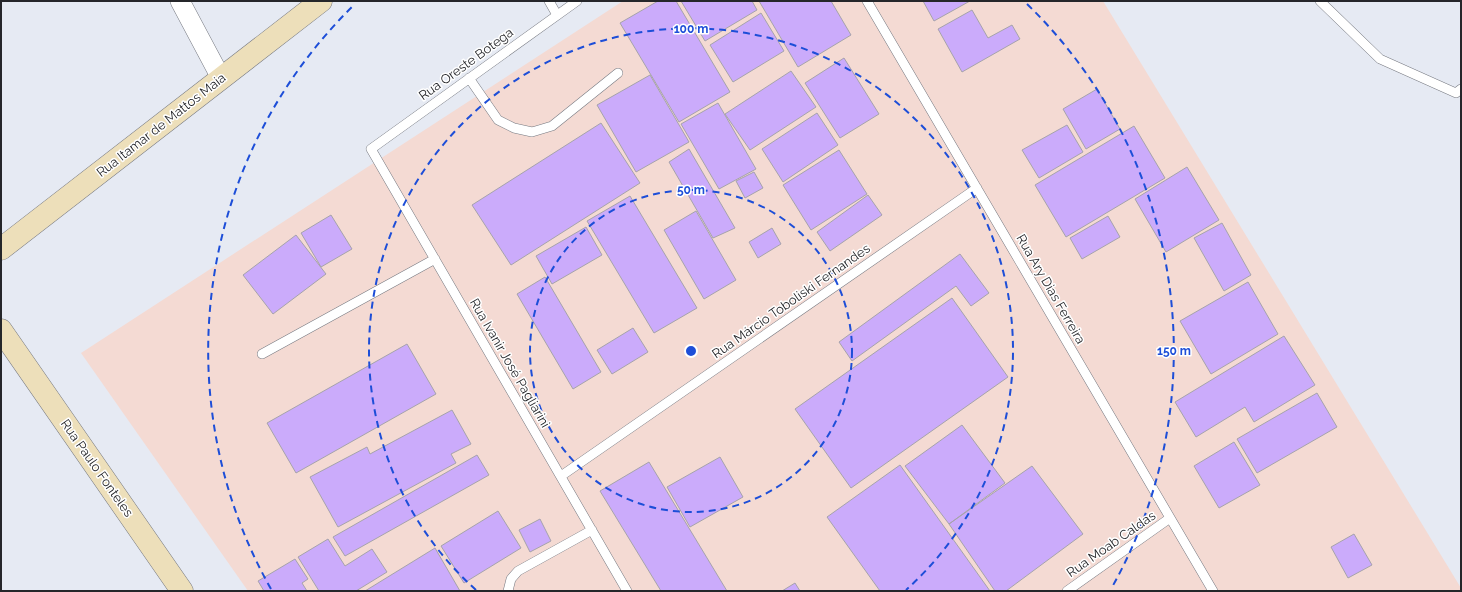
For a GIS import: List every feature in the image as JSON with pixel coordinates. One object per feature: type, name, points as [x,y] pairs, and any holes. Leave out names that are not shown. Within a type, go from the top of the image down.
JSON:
[{"type":"street","points":[[180,1],[221,78]]},
{"type":"street","name":"Rua Itamar de Mattos Maia","points":[[1,249],[321,1]]},
{"type":"street","name":"Rua Paulo Fonteles","points":[[4,343],[182,591]]},
{"type":"lane","points":[[549,1],[557,15]]},
{"type":"lane","name":"Rua Oreste Botega","points":[[371,148],[577,1]]},
{"type":"lane","name":"Rua Ary Dias Ferreira","points":[[867,1],[1213,591]]},
{"type":"lane","points":[[1320,1],[1380,59],[1456,93],[1461,89]]},
{"type":"lane","points":[[469,78],[498,120],[514,128],[532,132],[552,126],[618,73]]},
{"type":"lane","name":"Rua Ivanir José Pagliarini","points":[[371,148],[627,591]]},
{"type":"lane","name":"Rua Márcio Toboliski Fernandes","points":[[561,476],[977,188]]},
{"type":"lane","points":[[262,354],[435,259]]},
{"type":"lane","name":"Rua Moab Caldas","points":[[1067,591],[1170,518]]},
{"type":"lane","points":[[508,591],[511,579],[518,571],[592,530]]},
{"type":"shaded area","points":[[623,1],[1103,1],[1461,588],[1461,591],[248,591],[81,353]]},
{"type":"building","points":[[658,1],[676,1],[730,92],[679,122],[620,23]]},
{"type":"building","points":[[681,1],[752,1],[757,10],[705,41]]},
{"type":"building","points":[[759,1],[831,1],[851,35],[798,67]]},
{"type":"building","points":[[923,1],[970,1],[934,21]]},
{"type":"building","points":[[972,10],[988,38],[1012,25],[1020,39],[962,72],[938,29]]},
{"type":"building","points":[[761,13],[784,51],[733,82],[710,45]]},
{"type":"building","points":[[844,58],[879,114],[840,138],[805,83]]},
{"type":"building","points":[[791,71],[816,107],[750,150],[725,114]]},
{"type":"building","points":[[650,75],[689,142],[636,172],[597,105]]},
{"type":"building","points":[[1097,89],[1120,129],[1086,149],[1063,109]]},
{"type":"building","points":[[718,103],[756,169],[719,189],[681,124]]},
{"type":"building","points":[[817,113],[838,145],[783,182],[762,149]]},
{"type":"building","points":[[601,123],[640,183],[511,265],[472,205]]},
{"type":"building","points":[[1067,125],[1083,152],[1039,178],[1022,150]]},
{"type":"building","points":[[1134,126],[1165,178],[1066,237],[1035,185]]},
{"type":"building","points":[[689,149],[735,228],[713,238],[669,162]]},
{"type":"building","points":[[839,150],[867,194],[811,230],[783,185]]},
{"type":"building","points":[[1187,167],[1219,220],[1166,252],[1135,199]]},
{"type":"building","points":[[754,172],[763,188],[745,198],[736,181]]},
{"type":"building","points":[[868,195],[882,215],[830,251],[817,232]]},
{"type":"building","points":[[630,196],[697,308],[654,333],[587,221]]},
{"type":"building","points":[[696,211],[736,280],[704,299],[664,230]]},
{"type":"building","points":[[331,215],[352,249],[321,267],[301,233]]},
{"type":"building","points":[[1108,216],[1120,237],[1082,259],[1070,238]]},
{"type":"building","points":[[1222,223],[1251,275],[1224,291],[1194,238]]},
{"type":"building","points":[[586,227],[602,255],[552,284],[536,256]]},
{"type":"building","points":[[772,228],[781,244],[758,258],[749,242]]},
{"type":"building","points":[[296,235],[326,274],[273,314],[243,275]]},
{"type":"building","points":[[960,254],[989,293],[971,306],[956,286],[852,361],[839,342]]},
{"type":"building","points":[[545,277],[601,372],[573,389],[517,294]]},
{"type":"building","points":[[1248,282],[1278,334],[1211,374],[1180,321]]},
{"type":"building","points":[[952,298],[1008,377],[851,488],[795,409]]},
{"type":"building","points":[[633,328],[648,352],[612,374],[597,350]]},
{"type":"building","points":[[1284,336],[1315,385],[1254,422],[1245,407],[1196,437],[1175,402]]},
{"type":"building","points":[[407,344],[436,394],[296,473],[267,423]]},
{"type":"building","points":[[1317,393],[1337,427],[1257,473],[1237,439]]},
{"type":"building","points":[[452,410],[471,444],[451,454],[456,463],[338,527],[310,477],[367,447],[370,454]]},
{"type":"building","points":[[962,425],[1005,483],[949,524],[905,466]]},
{"type":"building","points":[[1234,442],[1260,485],[1219,508],[1194,466]]},
{"type":"building","points":[[477,455],[489,475],[345,556],[333,537]]},
{"type":"building","points":[[720,457],[743,497],[690,527],[667,487]]},
{"type":"building","points":[[649,462],[727,591],[661,591],[600,491]]},
{"type":"building","points":[[900,465],[990,591],[880,591],[827,517]]},
{"type":"building","points":[[1032,466],[1083,534],[1006,591],[995,591],[949,524]]},
{"type":"building","points":[[498,511],[521,548],[464,583],[441,546]]},
{"type":"building","points":[[540,519],[551,541],[530,552],[519,530]]},
{"type":"building","points":[[1354,534],[1372,565],[1348,578],[1331,547]]},
{"type":"building","points":[[328,539],[345,566],[372,549],[387,572],[356,591],[319,591],[298,557]]},
{"type":"building","points":[[435,548],[460,591],[365,591]]},
{"type":"building","points":[[295,559],[308,579],[302,583],[307,591],[264,591],[258,581]]},
{"type":"building","points":[[795,583],[800,591],[782,591]]}]
